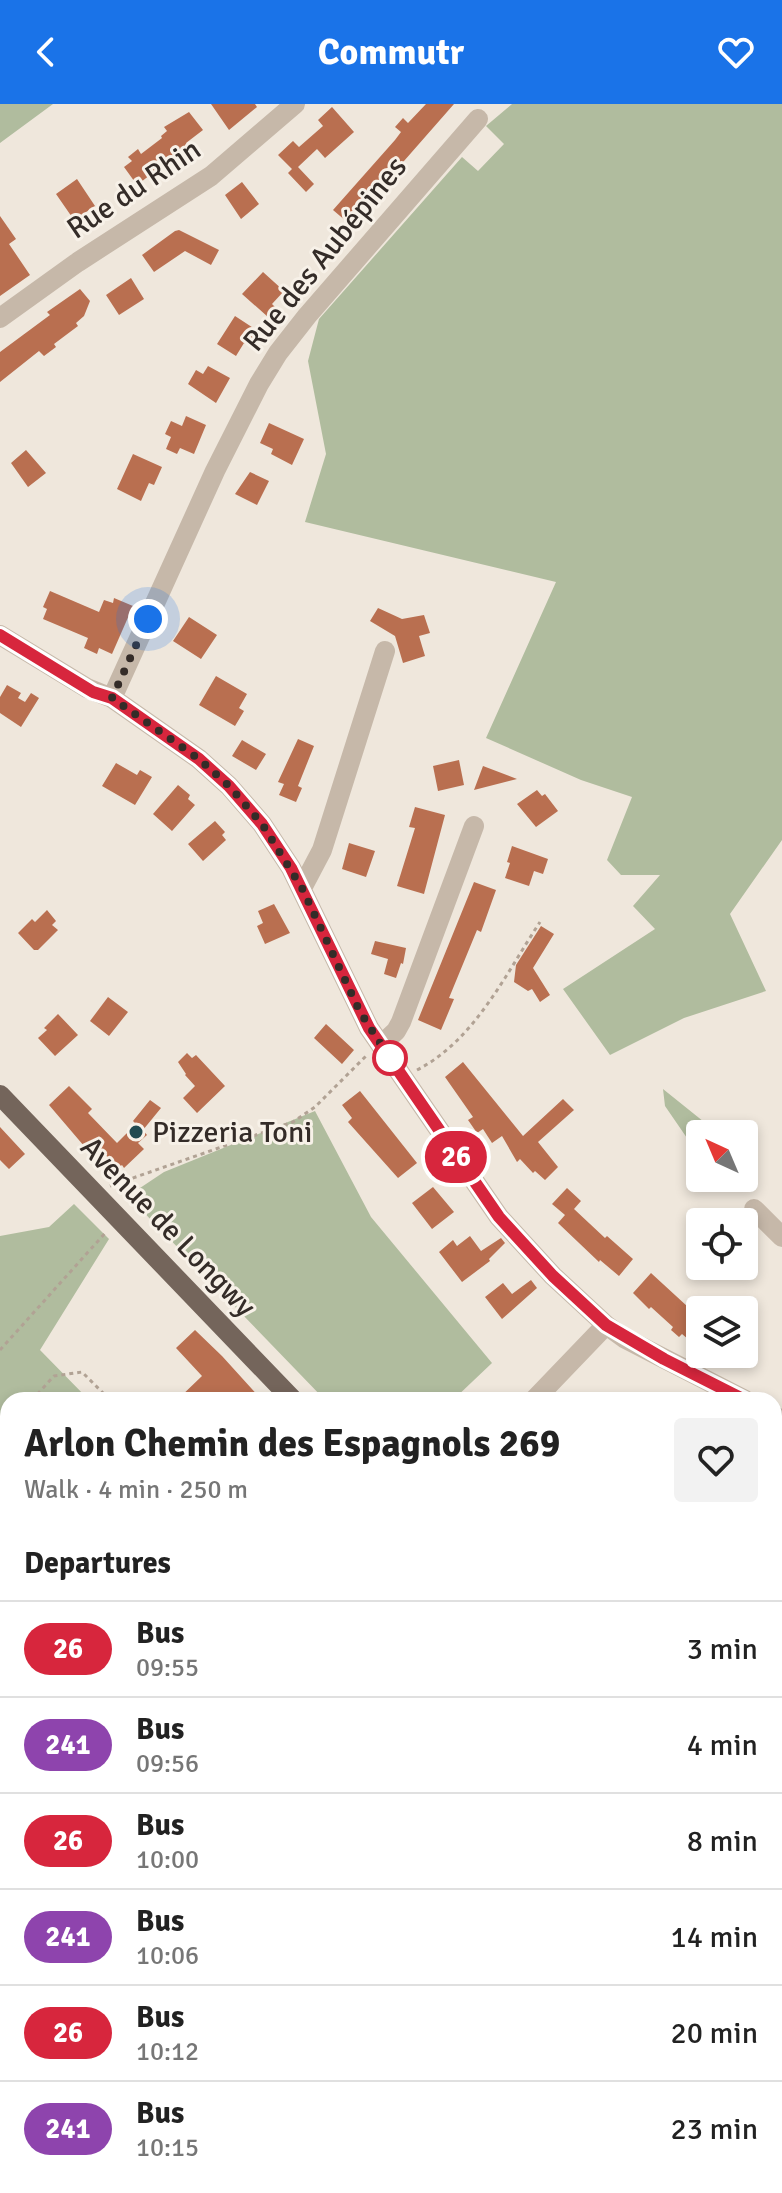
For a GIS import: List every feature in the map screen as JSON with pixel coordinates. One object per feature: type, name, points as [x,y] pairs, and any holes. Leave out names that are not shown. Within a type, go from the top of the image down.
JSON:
[{"type":"main road","name":"Avenue de Longwy","points":[[0,1095],[285,1392]]},
{"type":"street","name":"Rue du Rhin","points":[[0,318],[78,262],[211,176],[295,104]]},
{"type":"street","name":"Rue des Aubépines","points":[[112,698],[215,471],[272,363],[307,316],[478,119]]},
{"type":"street","points":[[0,635],[93,692],[112,698],[199,759],[229,786],[262,824],[302,888],[352,997],[381,1045],[499,1217],[553,1276],[606,1325],[637,1345],[729,1392]]},
{"type":"street","points":[[302,888],[322,850],[385,651]]},
{"type":"street","points":[[381,1045],[401,1022],[474,826]]},
{"type":"street","points":[[758,1213],[782,1237]]},
{"type":"street","points":[[542,1392],[606,1325]]},
{"type":"path","points":[[403,1077],[441,1056],[472,1025],[540,922]]},
{"type":"path","points":[[98,1197],[112,1185],[293,1122],[315,1107],[371,1051],[381,1045]]},
{"type":"path","points":[[0,1350],[118,1219]]},
{"type":"path","points":[[39,1392],[54,1376],[82,1372],[102,1392]]},
{"type":"green space","points":[[0,104],[53,104],[0,143]]},
{"type":"green space","points":[[512,104],[782,104],[782,840],[730,914],[766,991],[684,1018],[610,1055],[563,989],[655,929],[633,906],[660,875],[621,875],[607,860],[632,797],[581,780],[486,738],[556,582],[305,522],[326,454],[308,361],[319,319],[462,157],[478,171],[504,144],[486,126]]},
{"type":"green space","points":[[663,1089],[702,1120],[686,1120],[686,1137],[665,1106]]},
{"type":"green space","points":[[315,1111],[371,1217],[492,1363],[461,1392],[317,1392],[128,1196],[164,1172]]},
{"type":"green space","points":[[74,1204],[109,1239],[40,1350],[81,1392],[0,1392],[0,1236],[49,1227]]},
{"type":"building","points":[[211,104],[255,104],[257,107],[229,130]]},
{"type":"building","points":[[426,104],[454,104],[361,210],[365,214],[353,227],[333,210],[401,132],[395,127],[403,118],[408,123]]},
{"type":"building","points":[[332,107],[354,132],[325,158],[317,149],[298,167],[314,184],[306,192],[288,173],[292,169],[278,155],[293,141],[299,147],[323,126],[318,120]]},
{"type":"building","points":[[189,112],[203,130],[186,143],[188,146],[137,185],[124,167],[132,161],[128,157],[138,149],[141,154],[162,138],[167,131],[164,127]]},
{"type":"building","points":[[77,179],[95,206],[74,220],[56,194]]},
{"type":"building","points":[[242,182],[259,204],[241,219],[225,195]]},
{"type":"building","points":[[0,216],[16,239],[9,244],[30,275],[0,296]]},
{"type":"building","points":[[179,230],[219,250],[211,265],[185,251],[154,272],[142,255]]},
{"type":"building","points":[[263,272],[284,291],[272,304],[276,308],[268,317],[242,294]]},
{"type":"building","points":[[131,278],[144,299],[119,315],[106,295]]},
{"type":"building","points":[[80,289],[90,301],[84,316],[76,323],[78,326],[44,356],[39,351],[0,382],[0,352]]},
{"type":"building","points":[[235,316],[258,331],[249,346],[244,343],[236,356],[217,344]]},
{"type":"building","points":[[208,366],[230,378],[216,403],[188,384],[196,370],[203,374]]},
{"type":"building","points":[[186,416],[206,425],[194,454],[180,448],[177,454],[166,449],[171,437],[165,434],[171,421],[182,426]]},
{"type":"building","points":[[269,423],[304,439],[292,465],[271,454],[273,449],[260,443]]},
{"type":"building","points":[[26,450],[46,473],[28,487],[11,463]]},
{"type":"building","points":[[133,454],[162,467],[154,485],[149,483],[141,501],[117,489]]},
{"type":"building","points":[[250,472],[269,481],[257,505],[235,494]]},
{"type":"building","points":[[50,591],[99,612],[104,600],[113,603],[114,598],[133,606],[112,654],[99,648],[97,654],[84,648],[88,638],[43,619],[47,609],[43,607]]},
{"type":"building","points":[[378,608],[402,619],[424,615],[430,633],[419,636],[425,656],[403,663],[395,636],[370,621]]},
{"type":"building","points":[[189,617],[217,635],[201,659],[173,641]]},
{"type":"building","points":[[216,676],[247,694],[239,708],[244,711],[235,726],[199,705]]},
{"type":"building","points":[[7,685],[21,693],[18,698],[25,702],[31,693],[39,698],[21,727],[0,713],[0,697]]},
{"type":"building","points":[[298,739],[314,746],[298,786],[302,788],[296,802],[279,795],[284,784],[278,782]]},
{"type":"building","points":[[242,740],[266,754],[256,770],[232,756]]},
{"type":"building","points":[[459,760],[464,785],[438,791],[433,766]]},
{"type":"building","points":[[116,763],[137,775],[140,770],[152,777],[135,805],[102,786]]},
{"type":"building","points":[[483,766],[517,779],[474,790]]},
{"type":"building","points":[[178,785],[190,795],[188,799],[195,805],[172,831],[153,814]]},
{"type":"building","points":[[537,790],[542,796],[545,794],[558,811],[536,827],[517,804]]},
{"type":"building","points":[[415,807],[445,815],[424,894],[397,886],[415,828],[409,827]]},
{"type":"building","points":[[215,821],[225,832],[222,835],[226,840],[203,861],[188,844]]},
{"type":"building","points":[[349,843],[375,851],[366,877],[342,869]]},
{"type":"building","points":[[512,846],[548,859],[543,874],[534,871],[529,886],[505,878]]},
{"type":"building","points":[[474,882],[496,890],[481,932],[477,930],[449,998],[454,999],[441,1030],[418,1020]]},
{"type":"building","points":[[274,904],[290,933],[265,944],[257,926],[263,923],[258,911]]},
{"type":"building","points":[[47,910],[56,921],[52,925],[58,930],[38,950],[34,950],[18,933]]},
{"type":"building","points":[[541,926],[554,934],[533,968],[550,995],[540,1002],[532,989],[528,991],[514,982],[516,965]]},
{"type":"building","points":[[375,941],[406,948],[396,978],[384,974],[388,959],[371,954]]},
{"type":"building","points":[[108,997],[128,1012],[109,1036],[90,1021]]},
{"type":"building","points":[[58,1014],[78,1035],[55,1056],[38,1038]]},
{"type":"building","points":[[326,1024],[354,1050],[342,1064],[314,1038]]},
{"type":"building","points":[[187,1053],[192,1058],[196,1055],[225,1086],[197,1113],[183,1098],[195,1086],[178,1062]]},
{"type":"building","points":[[463,1062],[523,1136],[563,1099],[574,1110],[538,1142],[558,1167],[545,1180],[520,1159],[517,1162],[502,1136],[492,1143],[483,1129],[477,1133],[468,1120],[473,1117],[445,1077]]},
{"type":"building","points":[[69,1086],[92,1109],[88,1113],[117,1143],[136,1124],[133,1121],[150,1100],[161,1108],[143,1130],[147,1135],[138,1143],[144,1149],[124,1168],[122,1165],[118,1168],[97,1146],[90,1153],[49,1105]]},
{"type":"building","points":[[360,1091],[417,1163],[398,1178],[348,1122],[352,1118],[342,1105]]},
{"type":"building","points":[[0,1127],[25,1154],[9,1169],[0,1160]]},
{"type":"building","points":[[433,1187],[454,1212],[432,1229],[412,1203]]},
{"type":"building","points":[[567,1188],[581,1201],[574,1209],[633,1259],[619,1276],[599,1262],[558,1223],[565,1215],[552,1204]]},
{"type":"building","points":[[470,1236],[481,1251],[501,1238],[505,1243],[490,1261],[462,1282],[439,1252],[453,1240],[457,1246]]},
{"type":"building","points":[[651,1273],[686,1305],[686,1337],[682,1334],[679,1337],[671,1330],[673,1327],[633,1293]]},
{"type":"building","points":[[531,1280],[537,1288],[502,1319],[485,1297],[503,1283],[512,1294]]},
{"type":"building","points":[[195,1330],[255,1392],[185,1392],[202,1376],[176,1348]]},
{"type":"bus line","name":"26","points":[[0,635],[93,692],[112,698],[199,759],[229,786],[262,824],[291,868],[369,1028],[499,1217],[553,1276],[606,1325],[624,1338],[729,1392]]},
{"type":"place","name":"Pizzeria Toni","points":[[136,1132]]},
{"type":"route","points":[[148,619],[112,698],[199,759],[229,786],[262,824],[302,888],[360,1012],[393,1063],[390,1058]]}]
